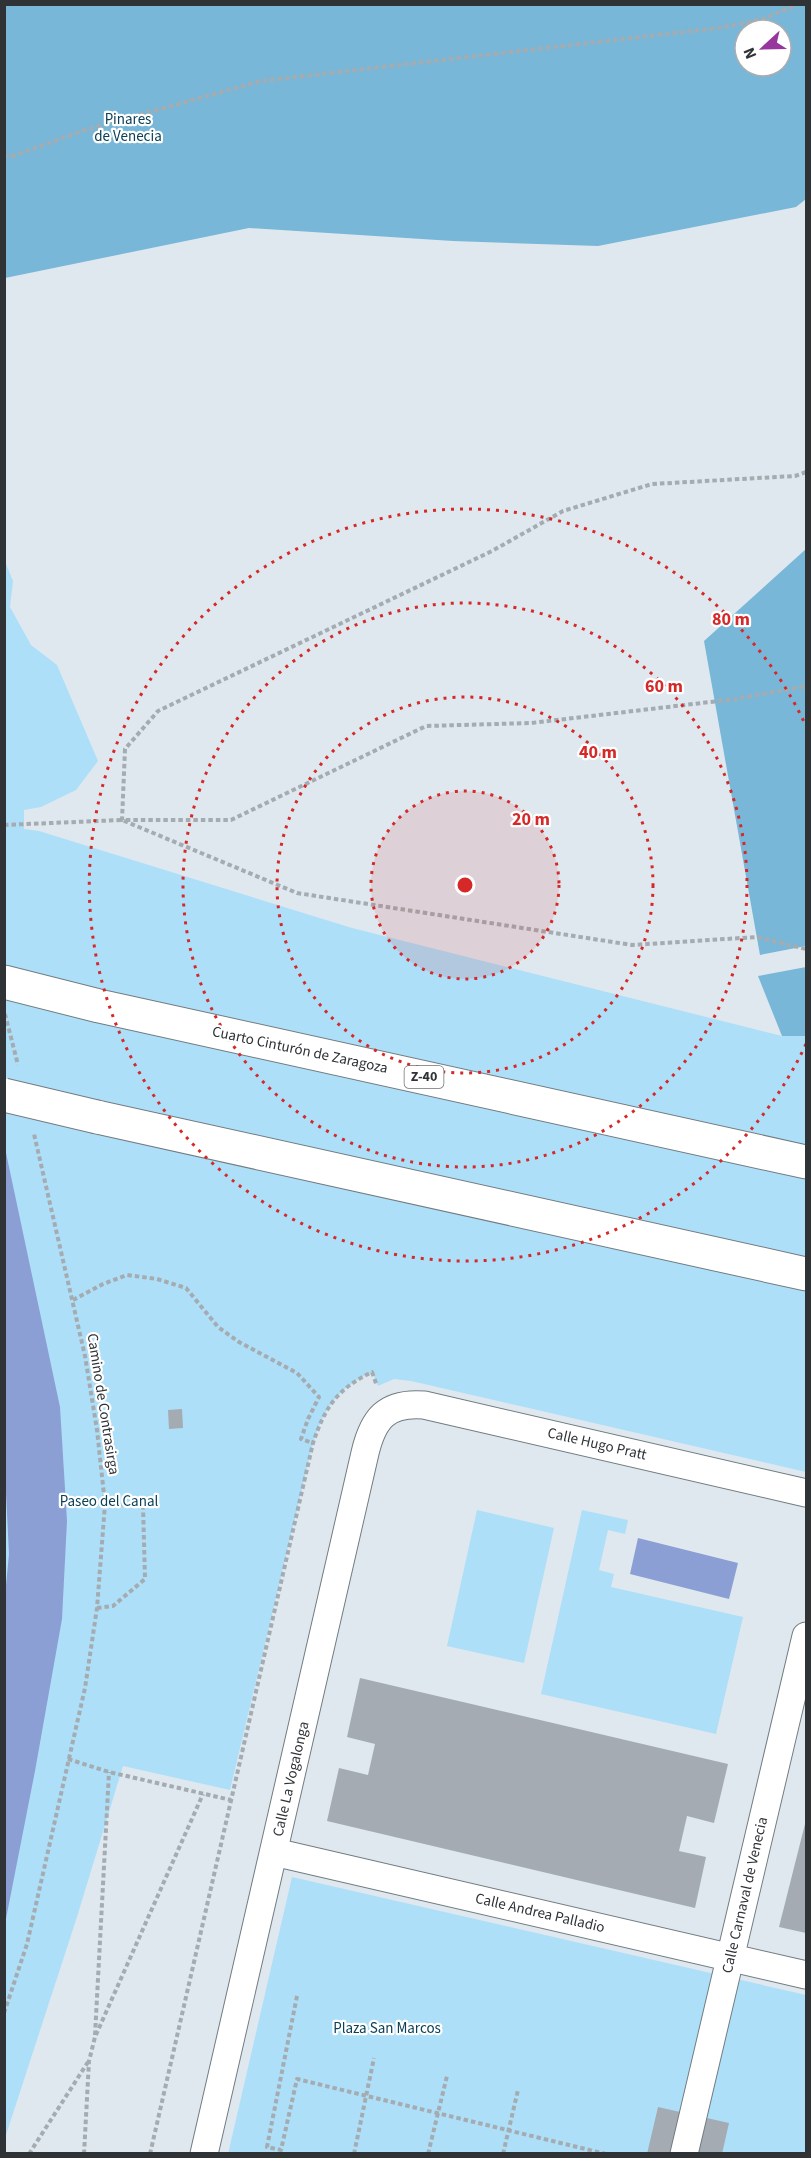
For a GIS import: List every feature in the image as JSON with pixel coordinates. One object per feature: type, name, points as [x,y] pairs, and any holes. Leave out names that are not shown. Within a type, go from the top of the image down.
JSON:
[{"type":"highway","name":"Cuarto Cinturón de Zaragoza","points":[[4,982],[99,1006],[807,1162]]},
{"type":"highway","points":[[11,1082],[97,1117],[807,1274]]},
{"type":"street","name":"Calle Hugo Pratt","points":[[388,1411],[406,1403],[424,1405],[807,1493]]},
{"type":"street","name":"Calle La Vogalonga","points":[[204,2154],[369,1434],[375,1423],[388,1411]]},
{"type":"street","name":"Calle Carnaval de Venecia","points":[[684,2154],[807,1636]]},
{"type":"street","name":"Calle Andrea Palladio","points":[[274,1852],[807,1975]]},
{"type":"path","points":[[4,155],[13,156],[85,130],[261,81],[717,28],[763,19],[798,4]]},
{"type":"path","points":[[122,820],[124,749],[158,711],[492,551],[563,511],[652,484],[795,476],[807,472]]},
{"type":"path","points":[[4,825],[122,820],[231,820],[426,726],[531,723],[736,699],[807,686]]},
{"type":"path","points":[[122,820],[297,893],[632,945],[757,937],[807,949]]},
{"type":"path","points":[[4,1011],[11,1082]]},
{"type":"path","name":"Camino de Contrasirga","points":[[4,2013],[27,1944],[85,1688],[98,1608],[105,1504],[97,1430],[85,1356],[32,1126]]},
{"type":"path","points":[[73,1300],[103,1284],[127,1275],[157,1279],[186,1288],[218,1327],[239,1342],[297,1373],[319,1397],[301,1439],[313,1443]]},
{"type":"path","points":[[150,2154],[313,1443],[320,1422],[335,1396],[352,1382],[372,1372],[378,1386],[386,1383]]},
{"type":"path","points":[[98,1608],[113,1606],[145,1579],[143,1504],[105,1504]]},
{"type":"path","points":[[68,1759],[109,1772],[231,1800]]},
{"type":"path","points":[[95,2037],[109,1772]]},
{"type":"path","points":[[84,2154],[89,2061],[95,2037],[203,1794]]},
{"type":"path","points":[[297,1996],[267,2147],[281,2150],[297,2079],[606,2154]]},
{"type":"path","points":[[354,2154],[374,2058]]},
{"type":"path","points":[[29,2154],[89,2061]]},
{"type":"path","points":[[428,2154],[447,2076]]},
{"type":"path","points":[[503,2154],[518,2090]]},
{"type":"green space","name":"Pinares de Venecia","points":[[5,4],[806,5],[806,199],[796,207],[598,246],[453,241],[249,228],[5,278]]},
{"type":"green space","points":[[806,549],[806,946],[760,955],[704,641]]},
{"type":"green space","name":"Paseo del Canal","points":[[5,561],[13,581],[10,607],[31,645],[57,665],[98,761],[76,790],[41,807],[24,810],[24,829],[39,831],[352,928],[782,1036],[806,1036],[806,1472],[411,1381],[394,1379],[378,1386],[372,1372],[341,1392],[322,1419],[313,1443],[230,1790],[123,1766],[5,2138]]},
{"type":"green space","points":[[806,967],[806,1036],[782,1036],[758,976]]},
{"type":"green space","points":[[477,1510],[554,1528],[524,1663],[447,1646]]},
{"type":"green space","points":[[582,1510],[628,1520],[625,1534],[608,1530],[599,1570],[614,1574],[611,1587],[743,1617],[716,1734],[541,1694]]},
{"type":"green space","name":"Plaza San Marcos","points":[[292,1877],[806,1995],[806,2153],[228,2154]]},
{"type":"shaded area","points":[[5,1148],[60,1407],[67,1521],[62,1619],[5,1924],[4,1606],[9,1554],[4,1453]]},
{"type":"shaded area","points":[[638,1538],[738,1563],[729,1599],[630,1574]]},
{"type":"building","points":[[182,1409],[183,1428],[169,1429],[168,1410]]},
{"type":"building","points":[[360,1678],[728,1764],[714,1823],[687,1816],[679,1851],[706,1857],[695,1908],[327,1821],[339,1768],[368,1775],[375,1744],[347,1737]]},
{"type":"building","points":[[806,1820],[806,1933],[779,1927]]},
{"type":"building","points":[[658,2107],[729,2123],[722,2154],[647,2154]]}]
